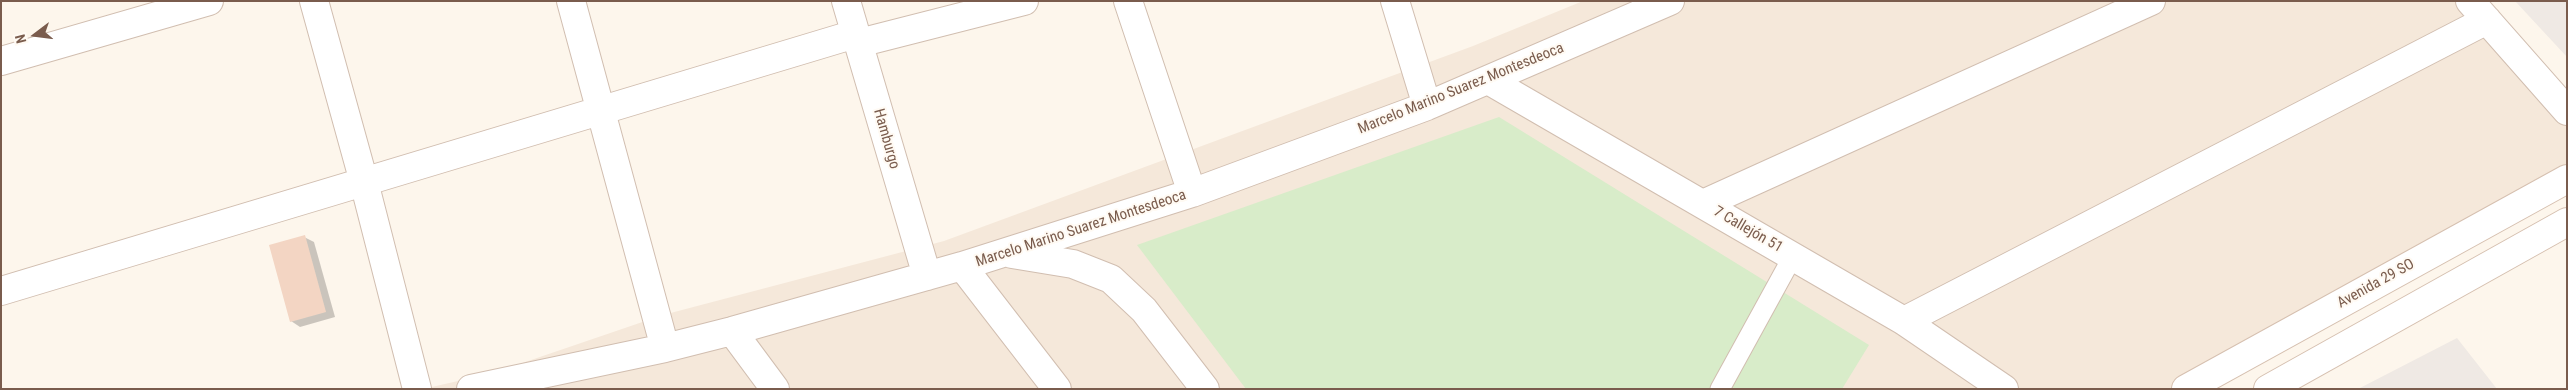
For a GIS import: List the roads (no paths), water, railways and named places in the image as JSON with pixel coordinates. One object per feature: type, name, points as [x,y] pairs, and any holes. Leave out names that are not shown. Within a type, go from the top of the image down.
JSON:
[{"type":"street","points":[[1,61],[209,1]]},
{"type":"street","points":[[314,1],[418,389]]},
{"type":"street","points":[[571,1],[665,348]]},
{"type":"street","name":"Hamburgo","points":[[846,1],[927,276]]},
{"type":"street","points":[[1,291],[601,110],[857,39],[1024,1]]},
{"type":"street","points":[[1128,1],[1192,193]]},
{"type":"street","points":[[1395,1],[1427,106]]},
{"type":"street","name":"Marcelo Marino Suarez Montesdeoca","points":[[472,389],[513,384],[732,330],[962,266],[1192,193],[1427,106],[1670,1]]},
{"type":"street","points":[[1704,204],[2151,1]]},
{"type":"street","points":[[1904,321],[2479,10],[2567,111]]},
{"type":"street","name":"7 Callejón 51","points":[[1488,80],[1904,321],[2004,389]]},
{"type":"street","name":"Avenida 29 SO","points":[[2186,389],[2567,179]]},
{"type":"street","points":[[2268,389],[2567,222]]},
{"type":"street","points":[[1005,252],[1073,264],[1111,279],[1144,310],[1204,389]]},
{"type":"street","points":[[962,266],[1057,389]]},
{"type":"street","points":[[732,330],[775,389]]},
{"type":"lane","points":[[1720,389],[1793,256]]}]
